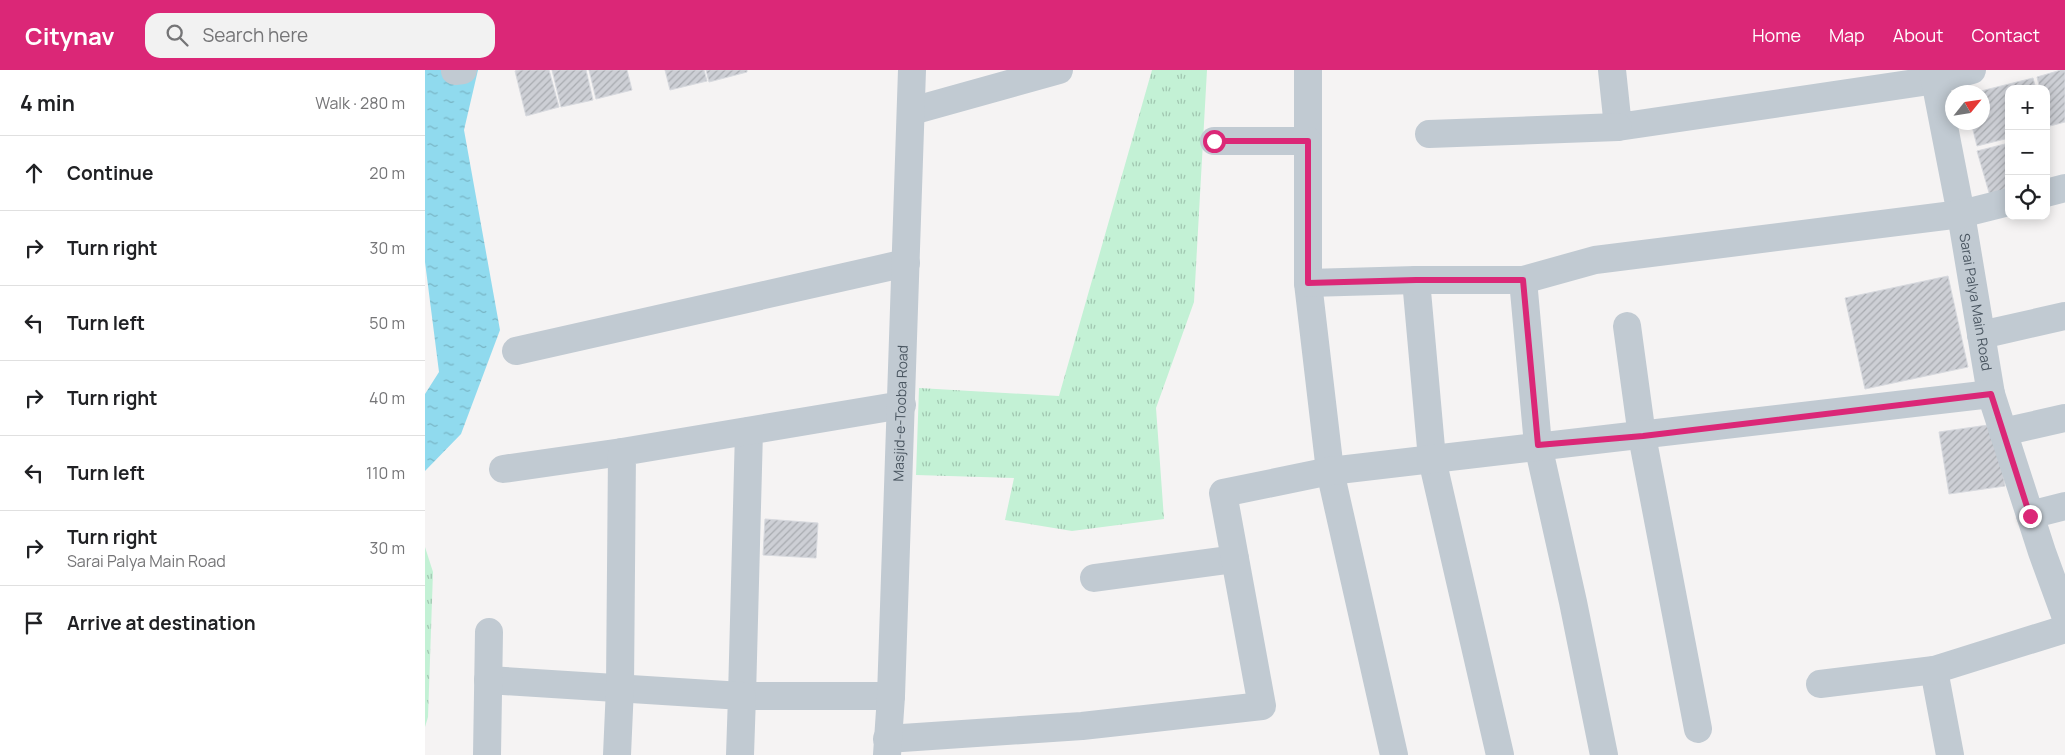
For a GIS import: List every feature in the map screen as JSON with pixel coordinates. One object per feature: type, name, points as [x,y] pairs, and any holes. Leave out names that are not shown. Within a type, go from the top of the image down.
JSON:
[{"type":"street","points":[[455,71],[463,70]]},
{"type":"street","name":"Masjid-e-Tooba Road","points":[[887,747],[891,696],[902,405],[912,70]]},
{"type":"street","points":[[912,111],[1059,70]]},
{"type":"street","points":[[1308,70],[1308,283],[1330,471],[1394,755]]},
{"type":"street","points":[[1613,70],[1618,127]]},
{"type":"street","points":[[1429,134],[1618,127],[1972,70]]},
{"type":"street","name":"Sarai Palya Main Road","points":[[1934,75],[1961,214],[1991,394],[2030,516],[2057,565],[2065,615]]},
{"type":"street","points":[[1214,141],[1308,141]]},
{"type":"street","points":[[2050,191],[2065,188]]},
{"type":"street","points":[[1308,283],[1523,280],[1595,260],[1961,214],[2005,203]]},
{"type":"street","points":[[516,351],[907,262]]},
{"type":"street","points":[[1416,280],[1432,458],[1500,755]]},
{"type":"street","points":[[1523,280],[1538,445],[1573,602],[1604,755]]},
{"type":"street","points":[[1981,335],[2065,316]]},
{"type":"street","points":[[1627,326],[1643,436],[1698,729]]},
{"type":"street","points":[[887,747],[1262,706],[1223,492],[1330,471],[1538,445],[1643,436],[1991,394]]},
{"type":"street","points":[[503,469],[622,452],[902,405]]},
{"type":"street","points":[[2003,432],[2065,418]]},
{"type":"street","points":[[740,755],[749,431]]},
{"type":"street","points":[[617,755],[620,687],[622,452]]},
{"type":"street","points":[[2030,516],[2065,506]]},
{"type":"street","points":[[1094,578],[1235,559]]},
{"type":"street","points":[[1820,684],[1934,670],[2065,629]]},
{"type":"street","points":[[487,755],[489,632]]},
{"type":"street","points":[[1934,670],[1950,755]]},
{"type":"street","points":[[488,680],[742,696],[891,696]]},
{"type":"green space","points":[[1152,70],[1207,70],[1194,302],[1156,408],[1164,519],[1072,531],[1005,520],[1014,478],[916,475],[919,388],[1059,396]]},
{"type":"green space","points":[[425,547],[433,572],[428,717],[425,727]]},
{"type":"water","points":[[425,70],[478,70],[464,130],[500,330],[461,434],[425,471],[425,394],[439,372],[425,262]]},
{"type":"building","points":[[549,70],[559,107],[526,116],[515,71]]},
{"type":"building","points":[[552,70],[586,70],[593,100],[561,107]]},
{"type":"building","points":[[589,70],[627,70],[632,90],[596,99]]},
{"type":"building","points":[[665,70],[704,70],[707,81],[670,90]]},
{"type":"building","points":[[706,70],[747,70],[747,72],[709,82]]},
{"type":"building","points":[[2065,70],[2065,122],[2050,126],[2050,85],[2039,85],[2037,77]]},
{"type":"building","points":[[2033,78],[2035,85],[2005,85]]},
{"type":"building","points":[[2005,85],[2005,139],[1977,146],[1973,130],[1990,130],[1990,89]]},
{"type":"building","points":[[2005,144],[2005,192],[1990,196],[1977,151]]},
{"type":"building","points":[[1948,276],[1968,367],[1865,389],[1845,298]]},
{"type":"building","points":[[1995,424],[2005,486],[1949,494],[1939,432]]},
{"type":"building","points":[[765,519],[818,523],[816,558],[763,555]]},
{"type":"route","points":[[1214,141],[1308,141],[1308,283],[1523,280],[1538,445],[1643,436],[1991,394],[2030,516]]}]
